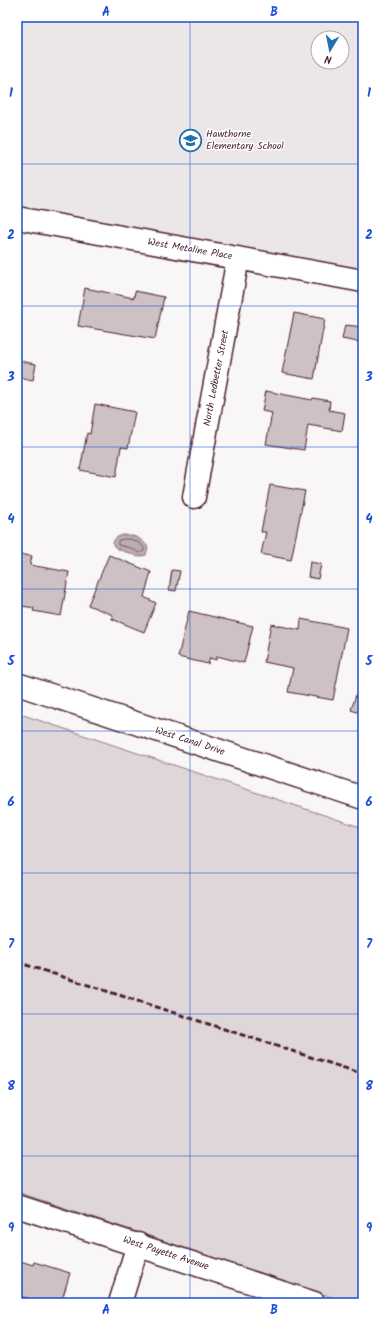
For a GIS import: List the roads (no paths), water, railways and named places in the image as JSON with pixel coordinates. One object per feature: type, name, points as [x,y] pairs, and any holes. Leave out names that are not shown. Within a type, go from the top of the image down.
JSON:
[{"type":"street","name":"West Metaline Place","points":[[17,218],[363,281]]},
{"type":"street","name":"North Ledbetter Street","points":[[194,497],[238,258]]},
{"type":"street","name":"West Canal Drive","points":[[17,684],[363,798]]},
{"type":"street","name":"West Payette Avenue","points":[[17,1206],[138,1244],[314,1303]]},
{"type":"street","points":[[120,1303],[138,1244]]},
{"type":"water","points":[[123,535],[134,536],[143,541],[148,547],[146,555],[138,557],[115,547],[113,543],[115,539]]},
{"type":"railway","points":[[17,962],[363,1074]]},
{"type":"place","name":"Hawthorne Elementary School","points":[[190,140]]}]
